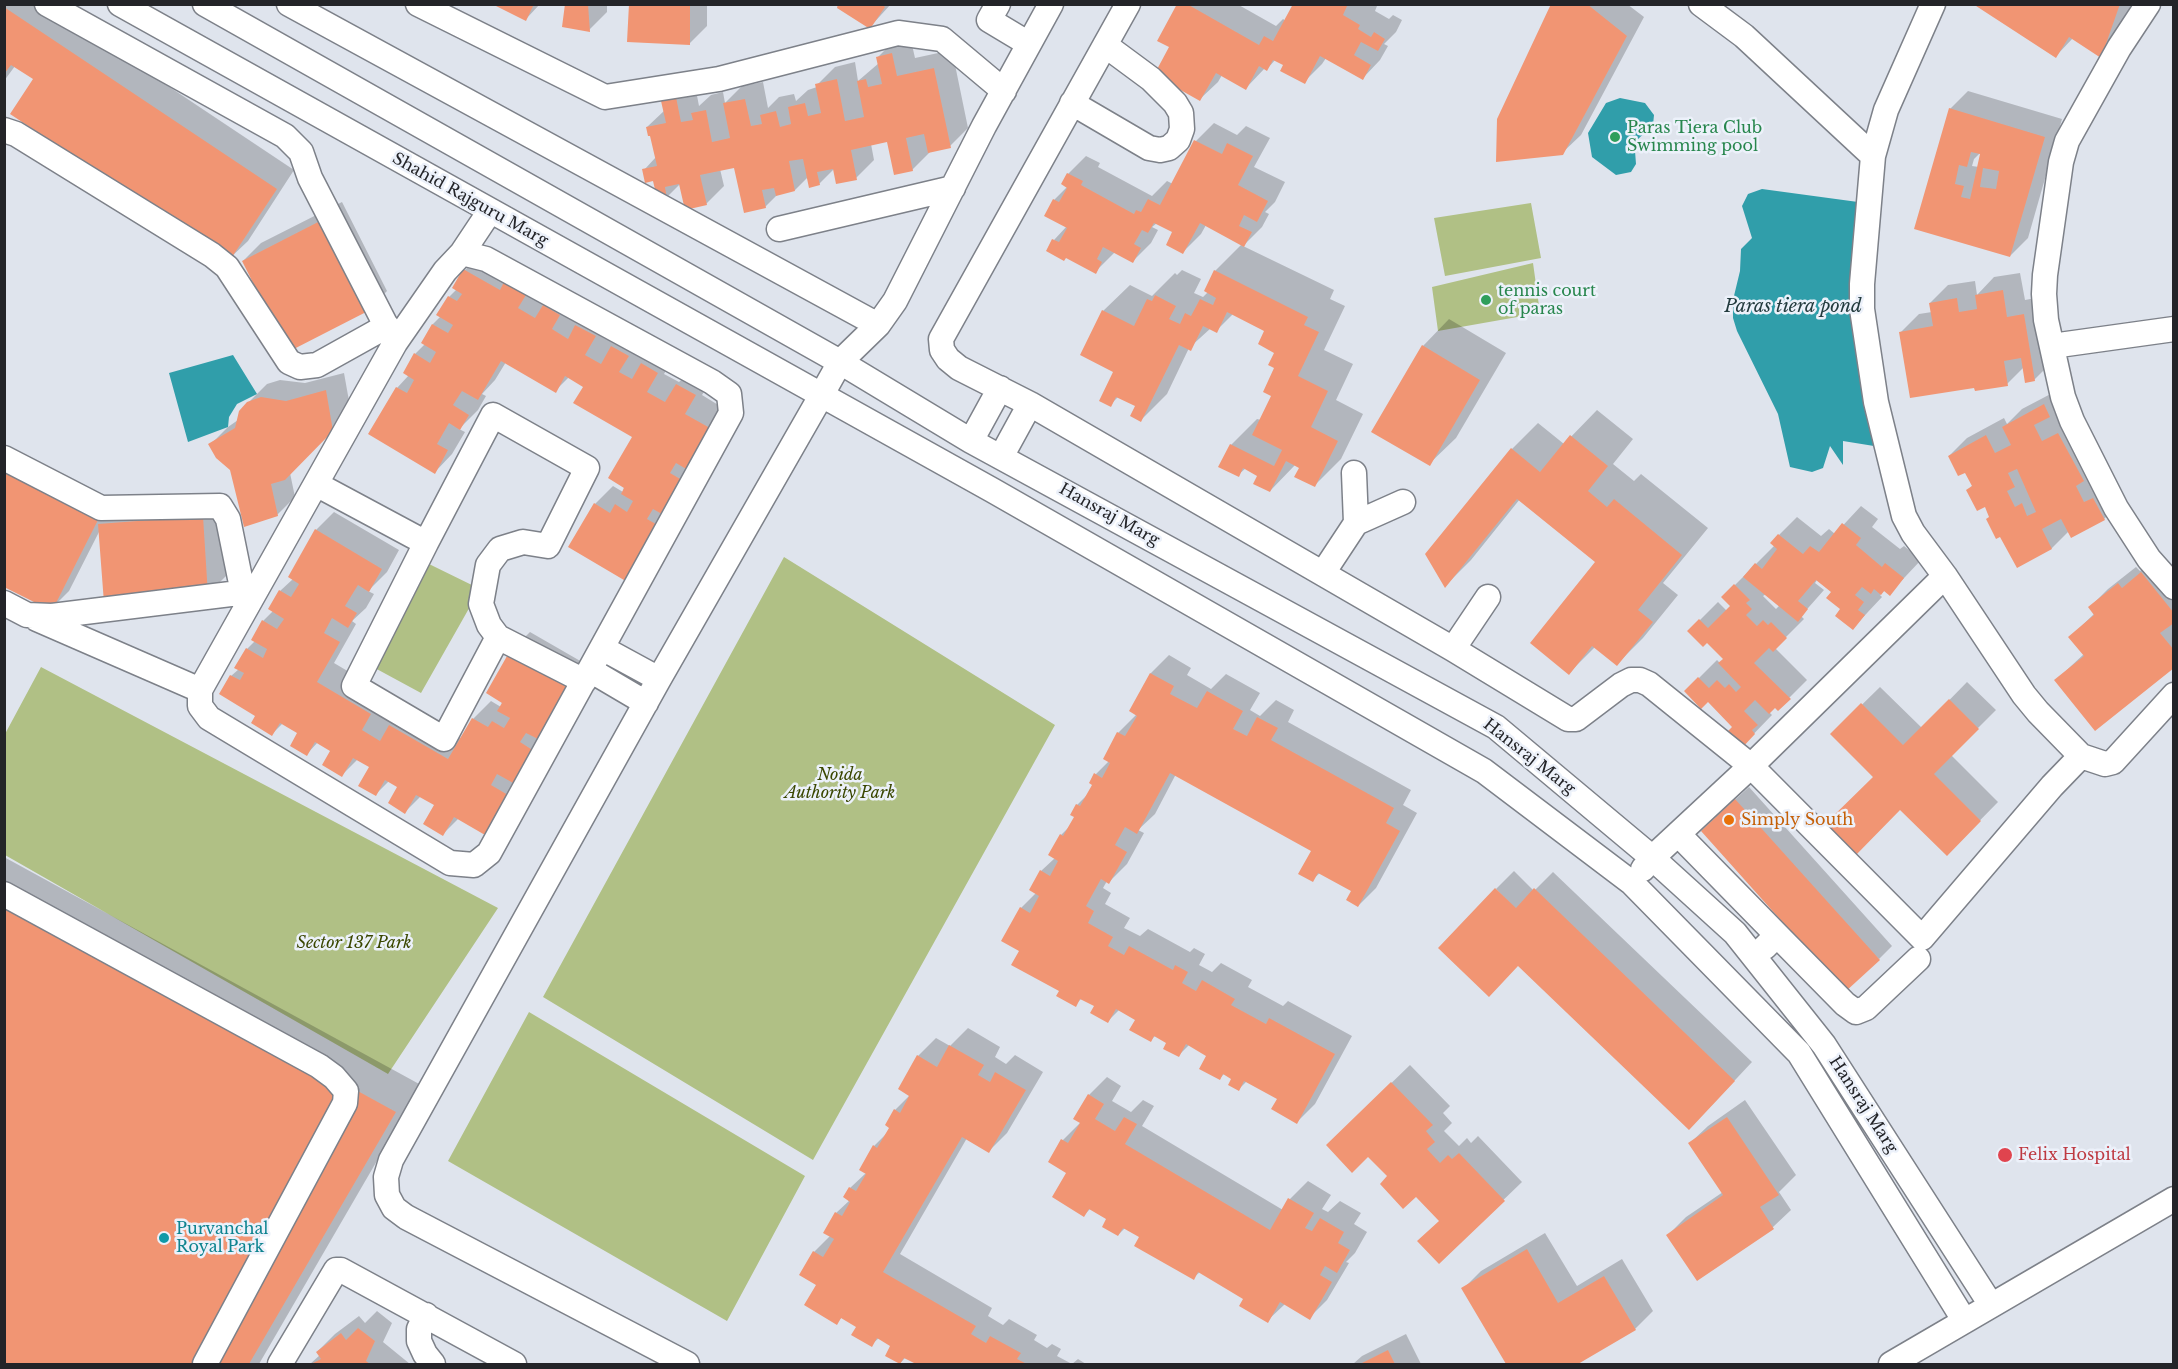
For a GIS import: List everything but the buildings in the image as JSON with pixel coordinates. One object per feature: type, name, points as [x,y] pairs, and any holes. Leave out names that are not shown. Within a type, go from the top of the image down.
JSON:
[{"type":"street","points":[[47,4],[285,136],[301,152],[310,178],[391,334]]},
{"type":"street","name":"Shahid Rajguru Marg","points":[[120,4],[821,396]]},
{"type":"street","points":[[205,4],[840,362]]},
{"type":"street","points":[[289,4],[878,325]]},
{"type":"street","points":[[418,4],[605,97],[719,79],[898,33],[942,39],[1004,91]]},
{"type":"street","points":[[998,4],[989,20],[1029,44]]},
{"type":"street","points":[[687,1365],[406,1217],[394,1208],[387,1195],[386,1177],[391,1160],[659,679],[840,362],[878,325],[895,301],[1051,4]]},
{"type":"street","points":[[1128,4],[941,339],[942,350],[948,359],[959,368],[1030,404],[1323,573],[1571,720],[1576,719],[1631,680],[1640,680],[1649,684],[1751,766],[1922,938],[2052,786],[2081,756]]},
{"type":"street","points":[[1701,4],[1744,36],[1873,156]]},
{"type":"street","points":[[1933,4],[1886,110],[1873,156],[1862,284],[1862,309],[1876,402],[1904,516],[1913,533],[1945,576],[2024,695],[2081,756],[2105,764],[2113,762],[2174,695]]},
{"type":"street","points":[[2148,4],[2119,48],[2109,71],[2067,141],[2061,162],[2044,274],[2046,320],[2063,397],[2072,421],[2116,508],[2149,559],[2174,587]]},
{"type":"street","points":[[1072,104],[1149,148],[1160,150],[1169,148],[1178,140],[1182,129],[1181,113],[1175,103],[1151,79],[1105,45]]},
{"type":"street","points":[[4,130],[16,134],[212,255],[227,267],[289,362],[300,367],[317,365],[391,334]]},
{"type":"street","points":[[779,229],[953,188]]},
{"type":"street","points":[[462,253],[486,259],[702,376],[729,394],[731,413],[489,853],[474,865],[450,863],[209,718],[200,706],[200,690],[249,592],[316,484],[391,334],[462,253],[490,211]]},
{"type":"street","points":[[2052,346],[2174,329]]},
{"type":"street","name":"Hansraj Marg","points":[[840,362],[971,441],[1496,727],[1652,858],[1736,933],[1824,1045],[1991,1305]]},
{"type":"street","points":[[971,441],[1000,388]]},
{"type":"street","name":"Hansraj Marg","points":[[821,396],[992,490],[1484,771],[1632,883],[1799,1053],[1964,1320]]},
{"type":"street","points":[[1001,457],[1030,404]]},
{"type":"street","points":[[498,637],[444,739],[354,686],[493,416],[587,468],[548,546],[523,542],[500,549],[488,565],[481,604],[489,625],[498,637],[646,703]]},
{"type":"street","points":[[4,458],[101,508],[220,506],[228,519],[249,592]]},
{"type":"street","points":[[1354,473],[1356,523]]},
{"type":"street","points":[[316,484],[426,543]]},
{"type":"street","points":[[1323,573],[1356,523],[1403,502]]},
{"type":"street","points":[[1632,883],[1652,858],[1751,766],[1945,576]]},
{"type":"street","points":[[27,615],[52,616],[249,592]]},
{"type":"street","points":[[1453,649],[1488,597]]},
{"type":"street","points":[[4,603],[200,690]]},
{"type":"street","points":[[602,648],[659,679]]},
{"type":"street","points":[[1678,834],[1840,1000],[1856,1012],[1866,1008],[1918,959]]},
{"type":"street","points":[[4,894],[319,1066],[334,1077],[346,1091],[345,1103],[205,1365]]},
{"type":"street","points":[[1755,957],[1777,935]]},
{"type":"street","points":[[1891,1365],[1964,1320],[2174,1199]]},
{"type":"street","points":[[280,1365],[336,1270],[341,1270],[426,1315],[514,1365]]},
{"type":"street","points":[[426,1315],[419,1329],[418,1341],[433,1365]]},
{"type":"green space","points":[[1531,203],[1541,258],[1445,276],[1434,218]]},
{"type":"green space","name":"tennis court of paras","points":[[1533,263],[1540,313],[1438,331],[1432,287]]},
{"type":"green space","name":"Noida Authority Park","points":[[784,557],[1055,725],[813,1160],[543,997]]},
{"type":"green space","points":[[429,564],[480,589],[421,693],[373,667]]},
{"type":"green space","name":"Sector 137 Park","points":[[41,667],[498,908],[388,1074],[5,855],[5,734]]},
{"type":"green space","points":[[529,1012],[805,1176],[727,1321],[448,1161]]},
{"type":"water","name":"Paras Tiera Club Swimming pool","points":[[1620,98],[1645,103],[1654,115],[1653,125],[1637,140],[1636,164],[1631,172],[1616,175],[1592,157],[1588,133],[1606,103]]},
{"type":"water","name":"Paras tiera pond","points":[[1762,189],[1858,202],[1857,230],[1851,264],[1853,300],[1863,386],[1874,446],[1843,441],[1843,465],[1830,446],[1823,468],[1812,472],[1790,467],[1778,414],[1737,331],[1733,318],[1733,300],[1740,271],[1741,249],[1752,238],[1742,206],[1748,194]]},
{"type":"water","points":[[233,355],[257,394],[237,404],[229,417],[228,427],[188,442],[169,373]]},
{"type":"place","name":"Paras Tiera Club Swimming pool","points":[[1615,137]]},
{"type":"place","name":"tennis court of paras","points":[[1486,300]]},
{"type":"place","name":"Simply South","points":[[1729,820]]},
{"type":"place","name":"Felix Hospital","points":[[2005,1155]]},
{"type":"place","name":"Purvanchal Royal Park","points":[[164,1238]]}]
